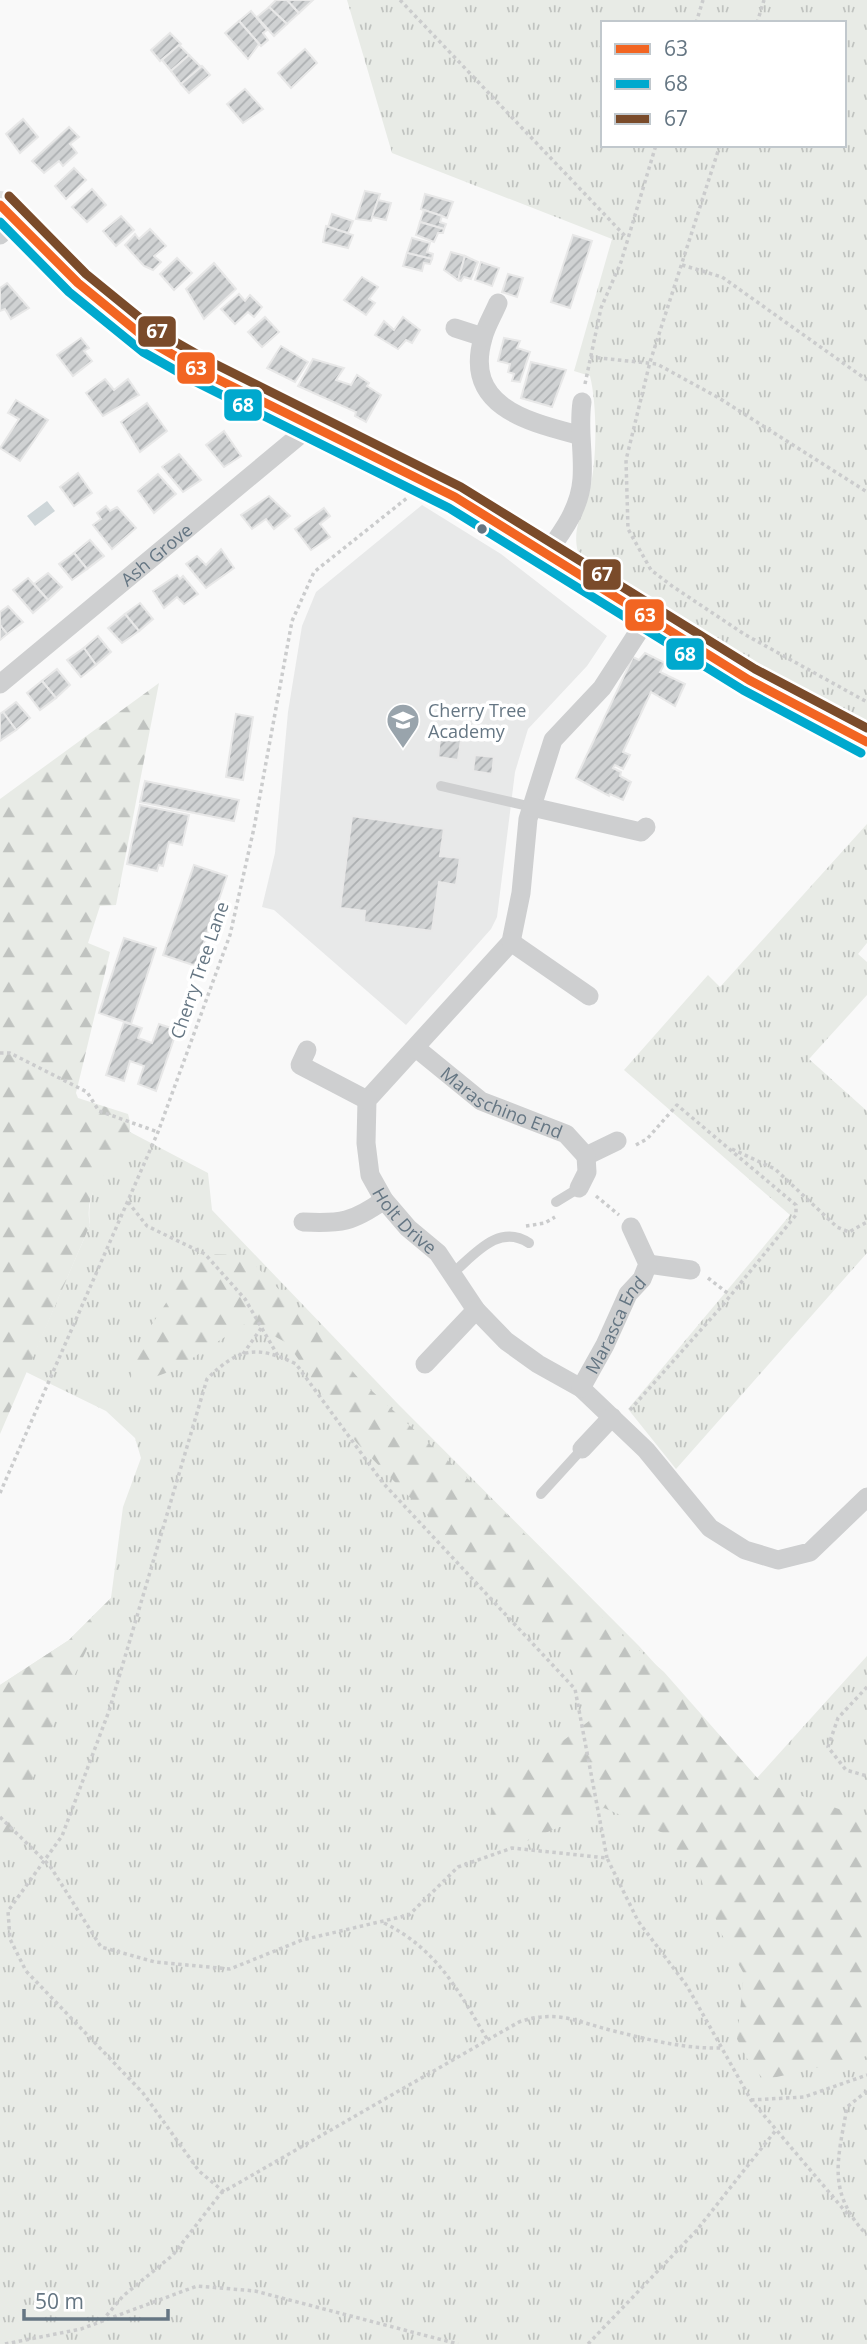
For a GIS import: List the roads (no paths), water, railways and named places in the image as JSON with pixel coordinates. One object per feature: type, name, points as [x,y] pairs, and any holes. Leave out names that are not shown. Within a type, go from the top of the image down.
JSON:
[{"type":"main road","points":[[5,220],[149,341],[201,371],[427,482],[749,681],[867,742]]},
{"type":"street","points":[[498,303],[483,337],[481,376],[500,406],[518,418],[579,435]]},
{"type":"street","points":[[455,328],[483,337]]},
{"type":"street","points":[[547,554],[566,527],[582,482],[579,435],[582,402]]},
{"type":"street","name":"Ash Grove","points":[[0,684],[312,425]]},
{"type":"street","points":[[307,1050],[300,1065],[367,1100],[511,942],[532,807],[553,740],[603,688],[648,617]]},
{"type":"street","points":[[532,807],[639,834]]},
{"type":"street","points":[[511,942],[564,983],[589,996]]},
{"type":"street","name":"Maraschino End","points":[[416,1048],[481,1101],[566,1134],[586,1156]]},
{"type":"street","name":"Holt Drive","points":[[367,1100],[366,1143],[370,1175],[383,1200],[408,1228],[438,1253],[476,1310],[506,1341],[538,1364],[581,1388],[646,1450],[710,1528],[745,1550],[778,1560],[810,1552],[867,1497]]},
{"type":"street","points":[[579,1188],[587,1172],[586,1156],[617,1141]]},
{"type":"street","points":[[303,1222],[329,1223],[359,1218],[383,1200]]},
{"type":"street","name":"Marasca End","points":[[581,1388],[605,1345],[628,1294],[642,1279],[648,1264],[631,1227]]},
{"type":"street","name":"Marasca End","points":[[648,1264],[691,1270]]},
{"type":"street","points":[[425,1364],[476,1310]]},
{"type":"street","points":[[582,1449],[615,1420]]},
{"type":"lane","points":[[441,786],[532,807]]},
{"type":"lane","points":[[556,1202],[565,1194],[579,1188]]},
{"type":"lane","points":[[453,1273],[492,1240],[519,1236],[529,1243]]},
{"type":"lane","points":[[541,1494],[582,1449]]},
{"type":"place","name":"Cherry Tree Academy","points":[[403,750]]}]
